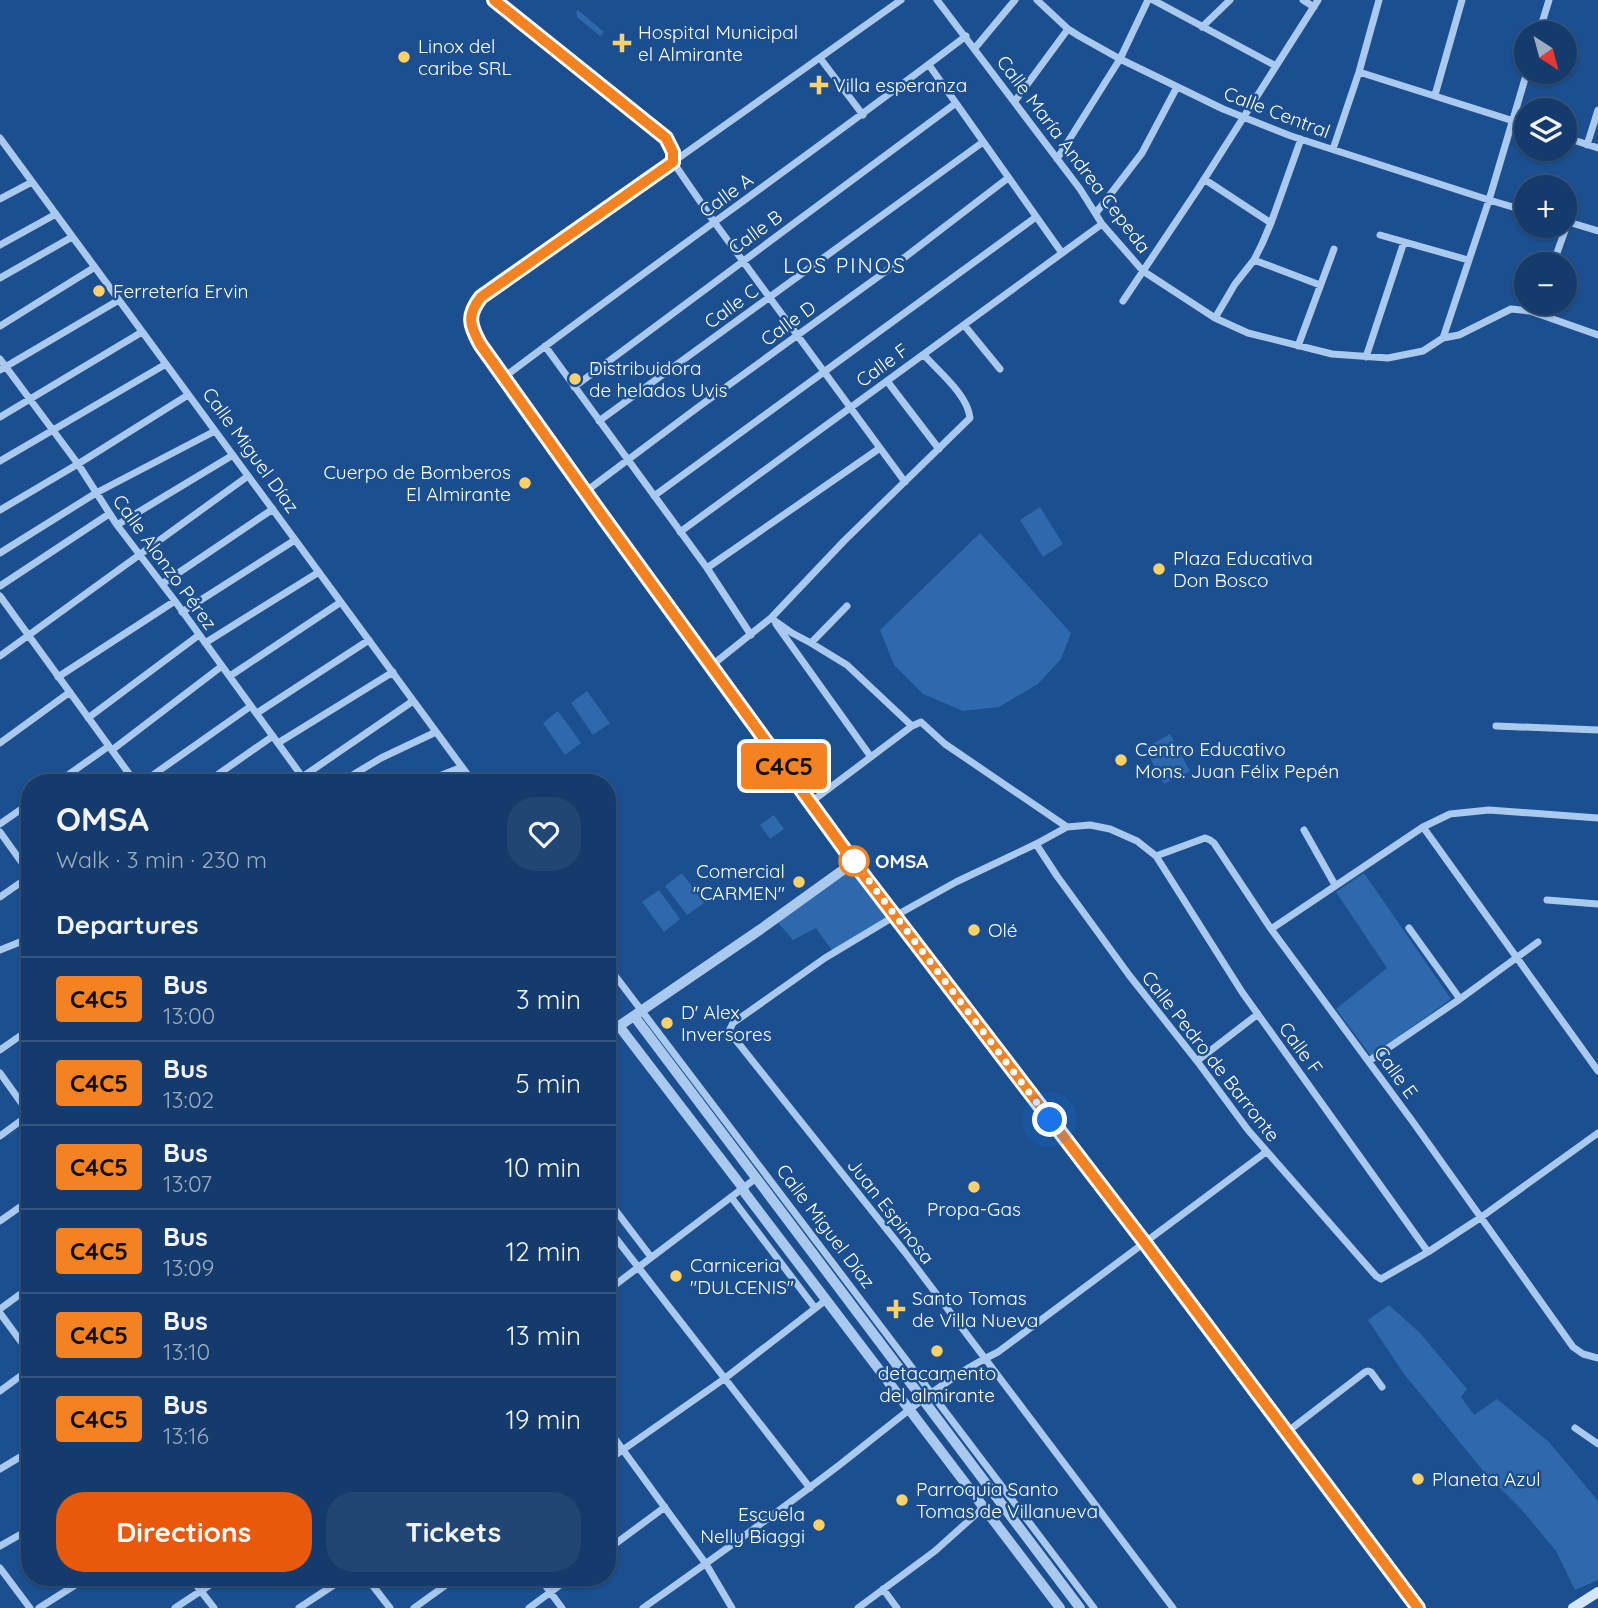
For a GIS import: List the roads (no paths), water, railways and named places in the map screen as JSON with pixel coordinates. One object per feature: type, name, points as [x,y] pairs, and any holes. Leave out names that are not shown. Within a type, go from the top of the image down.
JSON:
[{"type":"main road","points":[[494,0],[666,138],[673,152],[673,162],[481,297],[472,308],[470,322],[480,344],[854,862],[1145,1243],[1418,1608]]},
{"type":"main road","points":[[1573,1608],[1598,1592]]},
{"type":"street","points":[[901,0],[673,162],[905,482]]},
{"type":"street","name":"Calle María Andrea Cepeda","points":[[937,0],[1015,100],[1102,223],[1143,271],[1215,318],[1248,333],[1332,354],[1388,358],[1423,351],[1443,338],[1459,335],[1514,310]]},
{"type":"street","points":[[975,48],[1014,0]]},
{"type":"street","name":"Calle Central","points":[[1037,0],[1068,29],[1120,59],[1223,110],[1301,139],[1514,207]]},
{"type":"street","points":[[1057,159],[1120,59],[1150,0],[1276,66]]},
{"type":"street","points":[[1202,27],[1230,0]]},
{"type":"street","points":[[1123,300],[1316,3],[1303,0]]},
{"type":"street","points":[[1333,149],[1359,72],[1379,0]]},
{"type":"street","points":[[1435,95],[1462,0]]},
{"type":"street","points":[[1543,21],[1549,0]]},
{"type":"street","points":[[1015,100],[1068,29]]},
{"type":"street","name":"Calle A","points":[[503,378],[966,36]]},
{"type":"street","points":[[820,58],[863,114]]},
{"type":"street","points":[[929,65],[1062,254]]},
{"type":"street","points":[[1359,72],[1514,121]]},
{"type":"street","points":[[1443,338],[1489,200],[1523,84]]},
{"type":"street","points":[[1096,213],[1142,153],[1177,87]]},
{"type":"street","name":"Calle B","points":[[574,387],[956,103]]},
{"type":"street","points":[[1587,145],[1598,110]]},
{"type":"street","name":"Calle Miguel Díaz","points":[[0,138],[467,774]]},
{"type":"street","points":[[1215,318],[1235,284],[1254,260],[1271,223],[1301,139]]},
{"type":"street","name":"Calle C","points":[[599,421],[983,142]]},
{"type":"street","points":[[1577,142],[1598,148]]},
{"type":"street","points":[[0,155],[9,150]]},
{"type":"street","name":"Calle D","points":[[585,492],[900,261],[1008,178]]},
{"type":"street","points":[[1204,179],[1271,223]]},
{"type":"street","points":[[0,199],[32,182]]},
{"type":"street","points":[[0,245],[56,214]]},
{"type":"street","points":[[654,496],[1036,217]]},
{"type":"street","name":"Calle F","points":[[680,532],[1102,223]]},
{"type":"street","points":[[1577,225],[1598,231]]},
{"type":"street","points":[[1380,236],[1468,260]]},
{"type":"street","points":[[0,278],[72,237]]},
{"type":"street","points":[[1366,357],[1404,242]]},
{"type":"street","points":[[1298,346],[1334,249]]},
{"type":"street","points":[[1254,260],[1321,285]]},
{"type":"street","points":[[0,326],[95,267]]},
{"type":"street","points":[[3,369],[119,300]]},
{"type":"street","name":"Calle María Andrea Cepeda","points":[[1539,315],[1598,335]]},
{"type":"street","points":[[964,325],[1000,369]]},
{"type":"street","points":[[0,417],[142,332]]},
{"type":"street","points":[[545,346],[707,568],[751,635]]},
{"type":"street","points":[[711,666],[771,618],[844,541],[970,418],[969,408],[962,397],[924,355]]},
{"type":"street","name":"Calle Alonzo Pérez","points":[[0,359],[3,369],[78,464],[117,526],[276,739],[297,774]]},
{"type":"street","points":[[0,461],[166,364]]},
{"type":"street","points":[[887,381],[939,449]]},
{"type":"street","points":[[0,510],[188,395]]},
{"type":"street","points":[[0,553],[96,493],[215,431]]},
{"type":"street","points":[[707,568],[880,448]]},
{"type":"street","points":[[117,526],[233,455]]},
{"type":"street","points":[[0,656],[248,476]]},
{"type":"street","points":[[162,584],[273,509]]},
{"type":"street","points":[[0,586],[109,514]]},
{"type":"street","points":[[182,612],[295,540]]},
{"type":"street","points":[[205,643],[319,572]]},
{"type":"street","points":[[0,596],[129,774]]},
{"type":"street","points":[[58,677],[175,601]]},
{"type":"street","points":[[230,676],[341,602]]},
{"type":"street","points":[[811,643],[847,606]]},
{"type":"street","points":[[771,618],[847,665],[912,726]]},
{"type":"street","points":[[771,618],[871,757]]},
{"type":"street","points":[[88,718],[199,635]]},
{"type":"street","points":[[257,713],[369,640]]},
{"type":"street","points":[[70,774],[222,666]]},
{"type":"street","points":[[220,774],[393,673]]},
{"type":"street","points":[[0,743],[70,692]]},
{"type":"street","points":[[311,774],[413,701]]},
{"type":"street","points":[[154,774],[251,706]]},
{"type":"street","points":[[811,802],[921,722],[945,744],[1067,827]]},
{"type":"street","points":[[1496,726],[1598,730]]},
{"type":"street","points":[[355,774],[436,732]]},
{"type":"street","points":[[444,774],[462,767]]},
{"type":"street","points":[[0,824],[21,809]]},
{"type":"street","points":[[1271,929],[1423,827],[1450,814],[1489,810],[1598,818]]},
{"type":"street","points":[[895,916],[956,882],[1067,827],[1090,825],[1110,829],[1137,841],[1156,856]]},
{"type":"street","points":[[1423,827],[1598,1071]]},
{"type":"street","points":[[1304,830],[1335,885]]},
{"type":"street","points":[[0,832],[21,862]]},
{"type":"street","name":"Calle E","points":[[1156,856],[1205,838],[1210,839],[1271,929],[1369,1061],[1573,1347],[1583,1354],[1598,1358]]},
{"type":"street","name":"Calle Pedro de Barronte","points":[[1036,844],[1129,975],[1233,1111],[1376,1276],[1381,1279],[1429,1252]]},
{"type":"street","name":"Calle F","points":[[1156,856],[1242,992],[1429,1252]]},
{"type":"street","points":[[616,1028],[854,862]]},
{"type":"street","points":[[0,897],[21,882]]},
{"type":"street","points":[[1548,900],[1598,904]]},
{"type":"street","name":"Juan Espinosa","points":[[895,916],[825,958],[733,1023],[730,1031],[904,1251],[1173,1608]]},
{"type":"street","points":[[1409,928],[1460,999]]},
{"type":"street","points":[[0,950],[21,942]]},
{"type":"street","points":[[1369,1061],[1538,942]]},
{"type":"street","name":"Calle Miguel Díaz","points":[[616,980],[755,1178],[1094,1608]]},
{"type":"street","name":"Calle Miguel Díaz","points":[[638,1014],[928,1397],[1080,1608]]},
{"type":"street","points":[[1196,1062],[1258,1014]]},
{"type":"street","points":[[619,1026],[1060,1608]]},
{"type":"street","points":[[0,1050],[21,1035]]},
{"type":"street","points":[[0,1073],[21,1102]]},
{"type":"street","points":[[0,1136],[21,1121]]},
{"type":"street","points":[[1429,1252],[1598,1133]]},
{"type":"street","points":[[643,1608],[810,1488],[928,1397],[974,1364],[1007,1346],[1266,1152]]},
{"type":"street","points":[[616,1284],[755,1178]]},
{"type":"street","points":[[731,1197],[815,1308]]},
{"type":"street","points":[[0,1222],[21,1207]]},
{"type":"street","points":[[616,1211],[651,1257]]},
{"type":"street","points":[[616,1238],[810,1488]]},
{"type":"street","points":[[21,1294],[0,1311],[21,1341]]},
{"type":"street","points":[[616,1454],[724,1379],[827,1300]]},
{"type":"street","points":[[1287,1432],[1365,1372],[1371,1372],[1382,1387]]},
{"type":"street","points":[[0,1391],[21,1376]]},
{"type":"street","points":[[1575,1428],[1598,1444]]},
{"type":"street","points":[[616,1440],[706,1564],[732,1608]]},
{"type":"street","points":[[0,1469],[21,1456]]},
{"type":"street","points":[[616,1543],[665,1507]]},
{"type":"street","points":[[858,1608],[934,1551],[984,1507]]},
{"type":"street","points":[[0,1546],[21,1534]]},
{"type":"street","points":[[0,1567],[30,1608]]},
{"type":"street","points":[[39,1608],[74,1586]]},
{"type":"street","points":[[197,1586],[214,1608]]},
{"type":"street","points":[[175,1608],[209,1586]]},
{"type":"street","points":[[299,1608],[332,1586]]},
{"type":"street","points":[[373,1586],[390,1608]]},
{"type":"street","points":[[414,1608],[445,1586]]},
{"type":"street","points":[[546,1586],[562,1608]]},
{"type":"street","points":[[530,1608],[558,1586]]},
{"type":"street","points":[[883,1589],[897,1608]]},
{"type":"place","name":"Hospital Municipal el Almirante","points":[[622,43]]},
{"type":"place","name":"Linox del caribe SRL","points":[[404,57]]},
{"type":"place","name":"Villa esperanza","points":[[819,85]]},
{"type":"place","name":"Ferretería Ervin","points":[[99,291]]},
{"type":"place","name":"Distribuidora de helados Uvis","points":[[575,379]]},
{"type":"place","name":"Cuerpo de Bomberos El Almirante","points":[[525,483]]},
{"type":"place","name":"Plaza Educativa Don Bosco","points":[[1159,569]]},
{"type":"place","name":"Centro Educativo Mons. Juan Félix Pepén","points":[[1121,760]]},
{"type":"place","name":"OMSA","points":[[854,861]]},
{"type":"place","name":"Comercial \"CARMEN\"","points":[[799,882]]},
{"type":"place","name":"Olé","points":[[974,930]]},
{"type":"place","name":"D' Alex Inversores","points":[[667,1023]]},
{"type":"place","name":"Propa-Gas","points":[[974,1187]]},
{"type":"place","name":"Carniceria \"DULCENIS\"","points":[[676,1276]]},
{"type":"place","name":"Santo Tomas de Villa Nueva","points":[[896,1309]]},
{"type":"place","name":"detacamento del almirante","points":[[937,1351]]},
{"type":"place","name":"Planeta Azul","points":[[1418,1479]]},
{"type":"place","name":"Parroquia Santo Tomas de Villanueva","points":[[902,1500]]},
{"type":"place","name":"Escuela Nelly Biaggi","points":[[819,1525]]},
{"type":"district","name":"LOS PINOS","points":[[845,266]]}]
